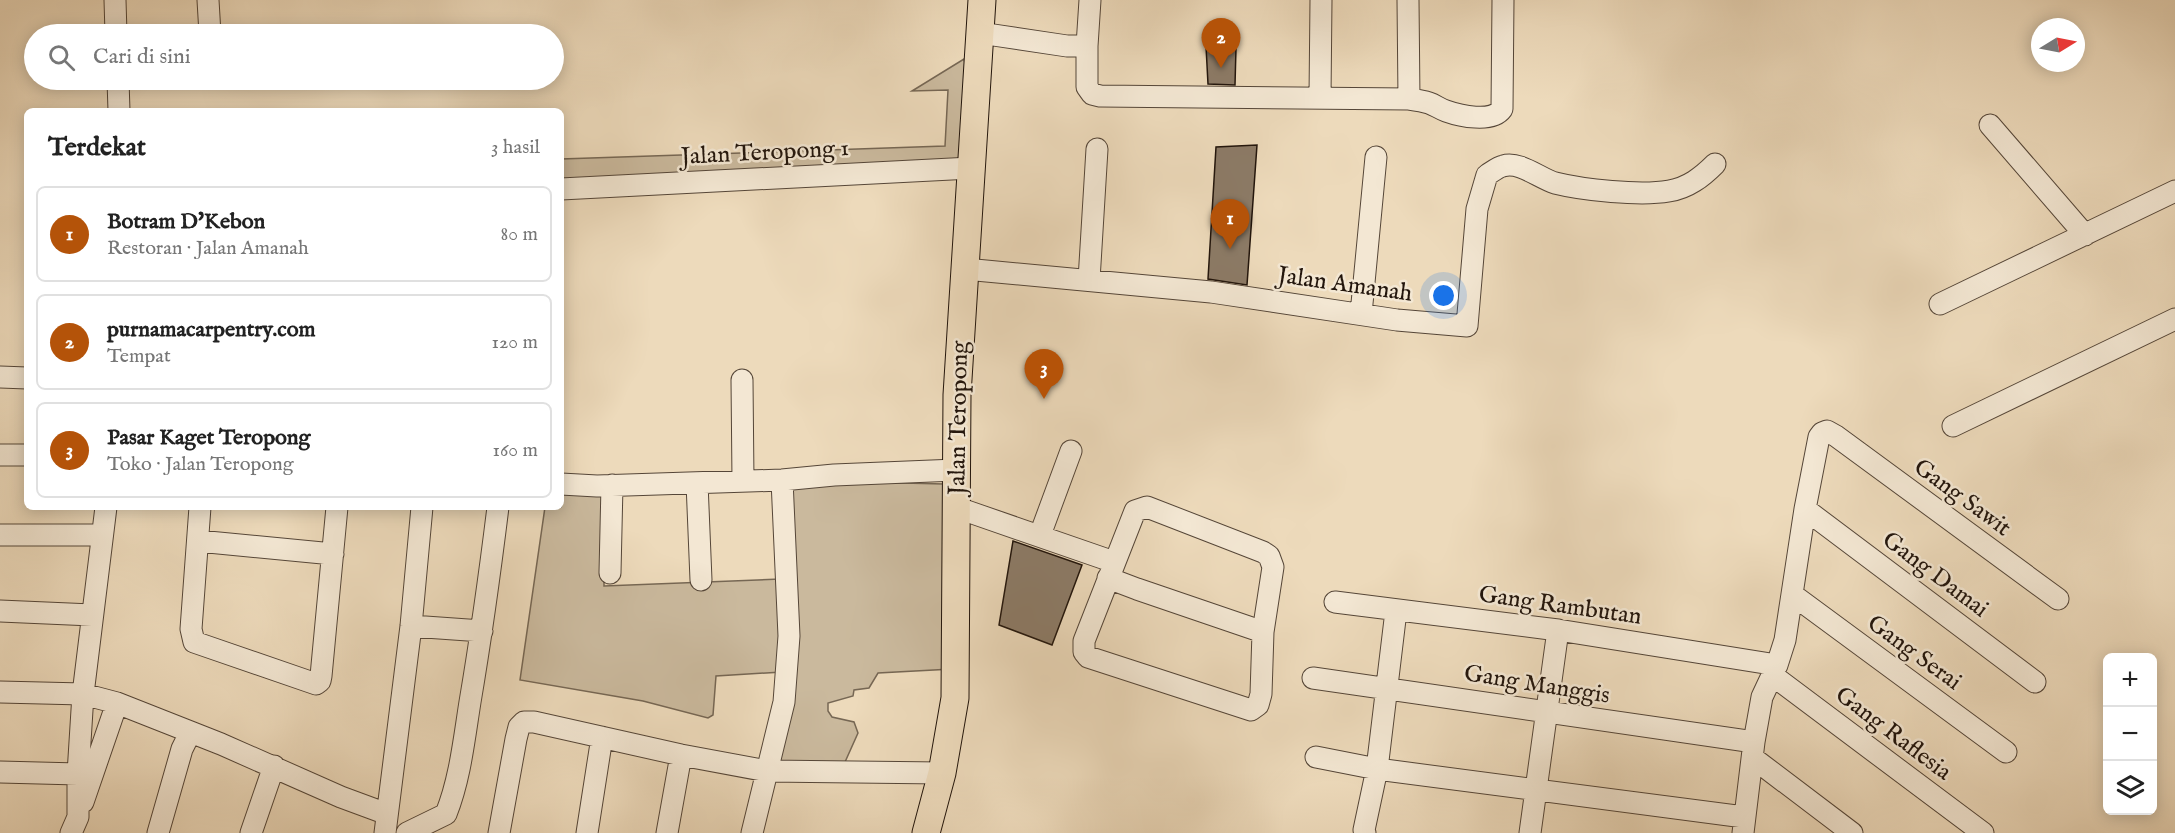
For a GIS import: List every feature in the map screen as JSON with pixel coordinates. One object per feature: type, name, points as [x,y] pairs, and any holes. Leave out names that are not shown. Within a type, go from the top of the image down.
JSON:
[{"type":"main road","name":"Jalan Teropong","points":[[926,833],[942,773],[955,698],[957,395],[982,0]]},
{"type":"street","points":[[115,0],[116,24]]},
{"type":"street","points":[[208,0],[209,24]]},
{"type":"street","points":[[1090,0],[1087,87],[1092,94],[1100,96],[1410,99],[1429,103],[1458,115],[1490,116],[1498,114],[1502,109],[1503,0]]},
{"type":"street","points":[[1320,97],[1321,0]]},
{"type":"street","points":[[1408,0],[1410,99]]},
{"type":"street","points":[[980,33],[1067,46],[1087,46]]},
{"type":"street","points":[[118,90],[119,108]]},
{"type":"street","points":[[1990,125],[2085,235]]},
{"type":"street","points":[[1089,280],[1097,149]]},
{"type":"street","points":[[1361,314],[1376,157]]},
{"type":"street","name":"Jalan Amanah","points":[[965,269],[1211,292],[1397,320],[1467,326],[1477,209],[1487,175],[1503,166],[1515,165],[1553,182],[1580,188],[1635,192],[1669,191],[1701,178],[1715,164]]},
{"type":"street","name":"Jalan Teropong 1","points":[[564,189],[971,168]]},
{"type":"street","points":[[1940,304],[2175,191]]},
{"type":"street","points":[[1953,426],[2175,319]]},
{"type":"street","points":[[0,377],[24,378]]},
{"type":"street","points":[[742,380],[743,481]]},
{"type":"street","name":"Gang Sawit","points":[[1805,509],[1819,437],[1827,431],[2058,600]]},
{"type":"street","points":[[1040,535],[1071,451]]},
{"type":"street","points":[[0,455],[24,455]]},
{"type":"street","points":[[564,484],[698,483],[956,471]]},
{"type":"street","points":[[752,833],[784,702],[789,636],[782,480]]},
{"type":"street","points":[[698,483],[701,580]]},
{"type":"street","points":[[610,573],[612,485]]},
{"type":"street","points":[[1147,507],[1263,552],[1272,561],[1273,567],[1263,632],[1261,694],[1258,705],[1251,710],[1088,657],[1084,652],[1084,641],[1111,570],[1134,511],[1147,507]]},
{"type":"street","points":[[958,508],[1040,535],[1111,570],[1263,632]]},
{"type":"street","points":[[1316,757],[1377,770],[1536,790],[1743,825],[1762,698],[1785,640],[1805,509]]},
{"type":"street","name":"Gang Damai","points":[[1805,509],[2035,682]]},
{"type":"street","points":[[75,825],[83,694],[106,510]]},
{"type":"street","points":[[200,510],[191,629],[194,642],[316,684],[320,681],[321,676],[337,510]]},
{"type":"street","points":[[0,692],[83,694],[117,704],[274,766],[341,797],[386,824],[411,626],[422,510]]},
{"type":"street","points":[[407,833],[446,814],[452,799],[482,631],[498,510]]},
{"type":"street","points":[[0,535],[102,535]]},
{"type":"street","points":[[198,541],[333,554]]},
{"type":"street","name":"Gang Serai","points":[[1793,595],[2006,752]]},
{"type":"street","name":"Gang Rambutan","points":[[1335,602],[1558,630],[1774,670]]},
{"type":"street","points":[[1365,833],[1377,770],[1396,610]]},
{"type":"street","points":[[0,611],[92,615]]},
{"type":"street","points":[[411,626],[482,631]]},
{"type":"street","points":[[1530,833],[1558,630]]},
{"type":"street","name":"Gang Raflesia","points":[[1774,670],[1983,833]]},
{"type":"street","name":"Gang Manggis","points":[[1313,678],[1546,712],[1753,750]]},
{"type":"street","points":[[75,825],[117,704]]},
{"type":"street","points":[[499,833],[516,739],[519,727],[524,722],[534,722],[681,755],[767,771],[942,773]]},
{"type":"street","points":[[158,833],[182,749],[190,733]]},
{"type":"street","points":[[587,833],[602,737]]},
{"type":"street","points":[[1753,750],[1852,833]]},
{"type":"street","points":[[668,833],[681,755]]},
{"type":"street","points":[[251,833],[274,766]]},
{"type":"street","points":[[0,772],[78,774]]},
{"type":"shaded area","points":[[964,59],[966,68],[959,165],[564,184],[564,159],[945,146],[948,90],[912,91]]},
{"type":"shaded area","points":[[860,482],[944,484],[952,669],[878,673],[869,688],[854,690],[853,696],[828,703],[828,711],[832,717],[854,722],[858,733],[845,762],[772,765],[787,487]]},
{"type":"shaded area","points":[[564,490],[605,490],[604,586],[780,579],[782,672],[716,676],[713,715],[708,718],[643,701],[520,680],[545,510],[564,510]]},
{"type":"building","points":[[1206,46],[1236,48],[1235,85],[1208,84]]},
{"type":"building","points":[[1257,145],[1247,285],[1208,279],[1216,147]]},
{"type":"building","points":[[1013,541],[1082,565],[1052,645],[999,625]]},
{"type":"place","name":"purnamacarpentry.com","points":[[1221,68]]},
{"type":"place","name":"Botram D'Kebon","points":[[1230,249]]},
{"type":"place","name":"Pasar Kaget Teropong","points":[[1044,399]]}]
